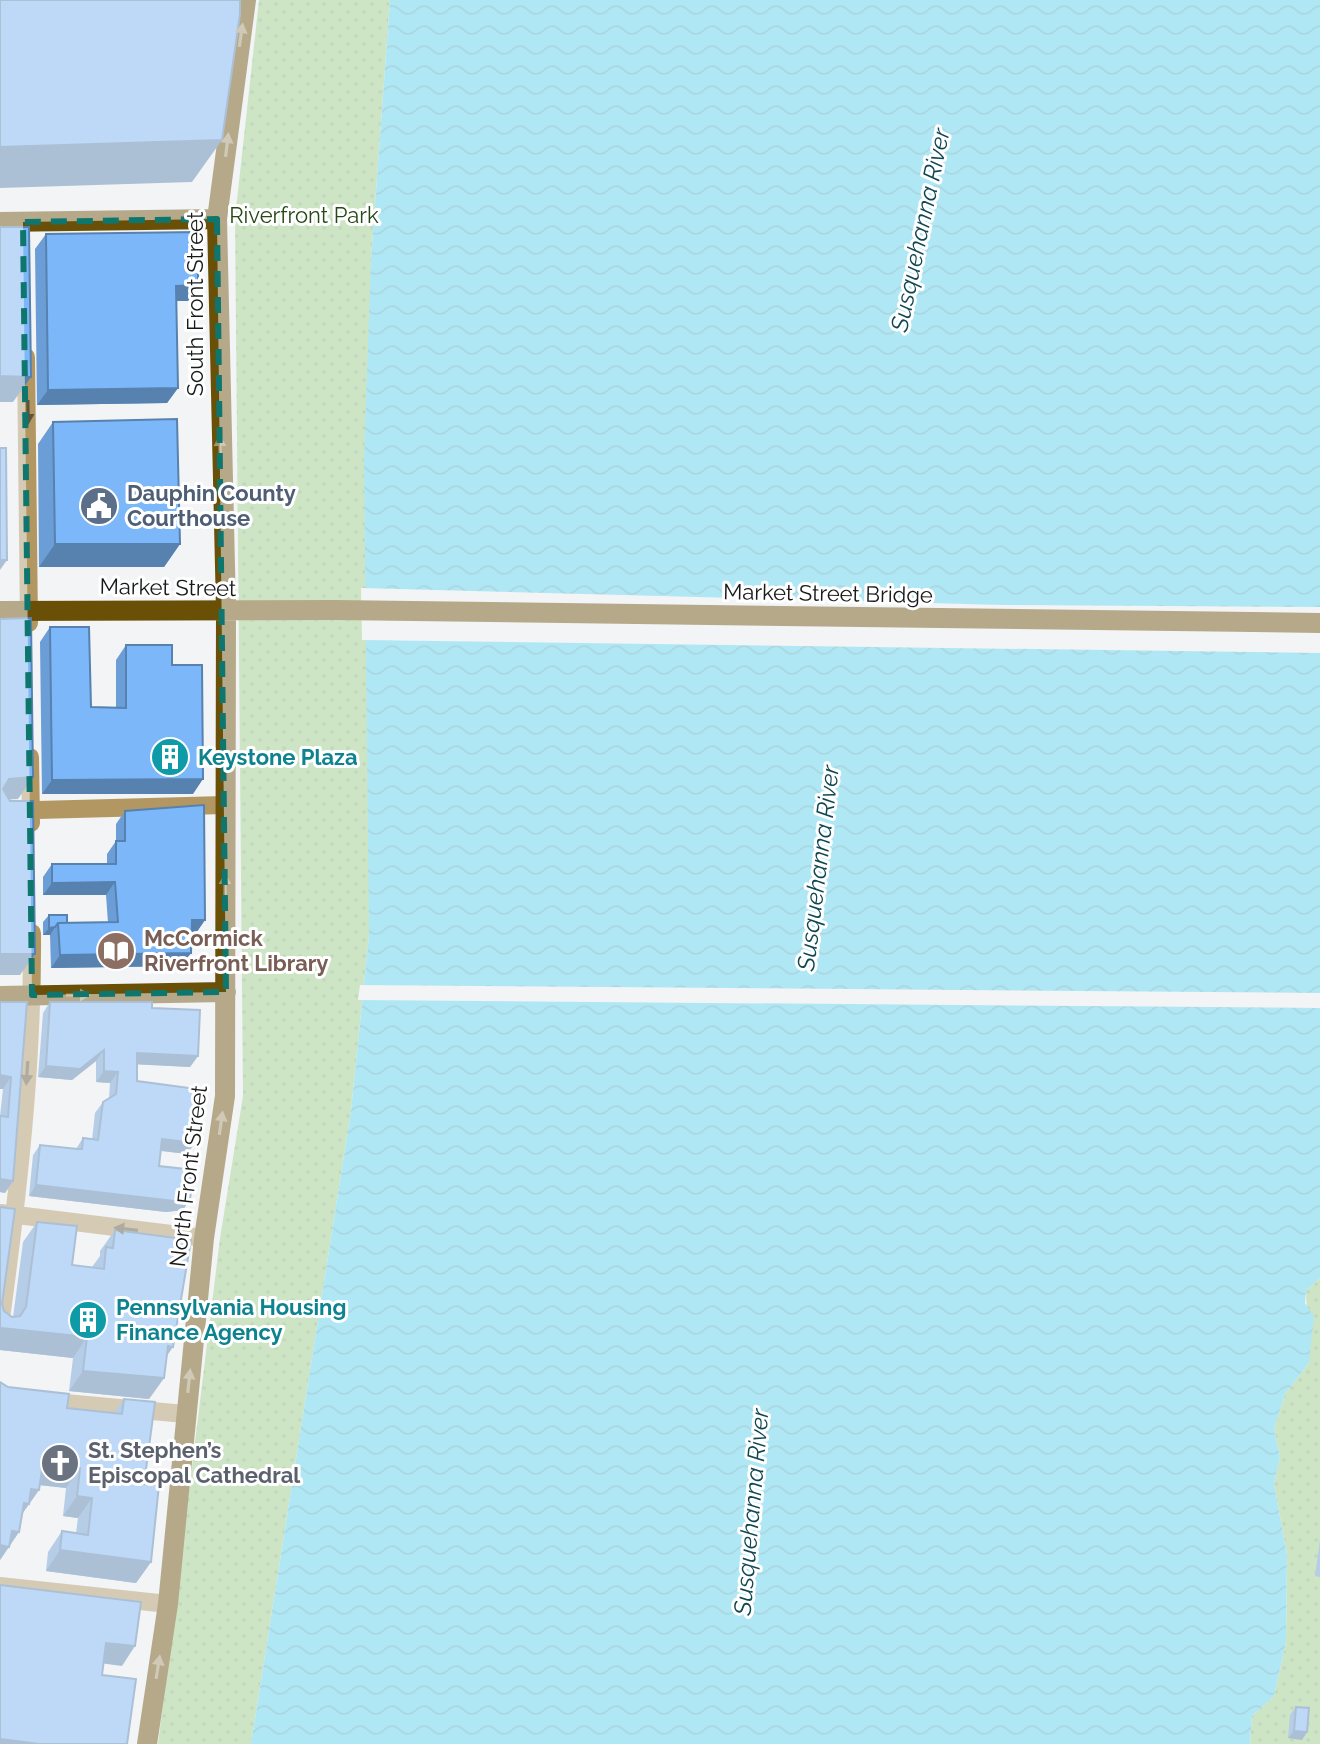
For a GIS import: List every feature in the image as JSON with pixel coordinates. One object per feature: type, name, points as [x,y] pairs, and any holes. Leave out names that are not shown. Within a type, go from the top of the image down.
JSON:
[{"type":"main road","name":"South Front Street","points":[[226,610],[217,219],[246,0]]},
{"type":"main road","points":[[0,222],[217,219]]},
{"type":"main road","name":"North Front Street","points":[[147,1744],[168,1604],[204,1238],[225,1096],[226,610]]},
{"type":"main road","name":"Market Street","points":[[0,611],[335,610]]},
{"type":"main road","name":"Market Street Bridge","points":[[335,610],[1320,623]]},
{"type":"main road","points":[[0,996],[226,992]]},
{"type":"street","points":[[23,222],[23,244]]},
{"type":"street","points":[[26,338],[29,636]]},
{"type":"street","points":[[30,731],[31,837]]},
{"type":"street","points":[[0,811],[224,805]]},
{"type":"street","points":[[0,1326],[7,1214],[32,995],[32,914]]},
{"type":"street","points":[[7,1214],[204,1238]]},
{"type":"street","points":[[0,1397],[185,1414]]},
{"type":"street","points":[[0,1586],[168,1604]]},
{"type":"highlighted area","points":[[217,219],[226,992],[32,995],[23,222]]},
{"type":"green space","name":"Riverfront Park","points":[[259,0],[390,0],[371,259],[369,935],[351,1111],[251,1744],[158,1744],[220,1238],[243,1096],[235,218]]},
{"type":"green space","points":[[1320,1278],[1320,1744],[1250,1744],[1252,1716],[1274,1696],[1286,1642],[1287,1555],[1274,1484],[1280,1457],[1274,1429],[1285,1394],[1309,1363],[1306,1291]]},
{"type":"water","name":"Susquehanna River","points":[[390,0],[1320,0],[1320,1278],[1306,1291],[1305,1303],[1314,1317],[1309,1363],[1285,1394],[1274,1429],[1280,1457],[1274,1484],[1287,1555],[1286,1642],[1274,1696],[1252,1716],[1250,1744],[251,1744],[351,1111],[369,935],[364,460],[371,259]]},
{"type":"pier","points":[[361,588],[1003,605],[1320,607],[1320,653],[362,640]]},
{"type":"pier","points":[[360,985],[1320,993],[1320,1008],[358,1000]]},
{"type":"building","points":[[0,0],[240,0],[222,140],[0,147]]},
{"type":"building","points":[[0,227],[29,227],[31,377],[0,376]]},
{"type":"building","points":[[198,232],[198,285],[176,286],[178,388],[48,390],[46,234]]},
{"type":"building","name":"Dauphin County Courthouse","points":[[177,419],[180,544],[55,544],[53,422]]},
{"type":"building","points":[[0,448],[6,448],[7,560],[0,560]]},
{"type":"building","points":[[31,618],[33,777],[9,779],[3,789],[10,801],[33,801],[35,954],[0,954],[0,619]]},
{"type":"building","points":[[50,627],[89,627],[91,707],[126,708],[126,645],[172,645],[172,665],[202,665],[203,779],[52,780]]},
{"type":"building","points":[[204,805],[205,920],[192,920],[191,953],[60,955],[58,923],[118,922],[115,882],[52,883],[52,864],[116,864],[116,841],[125,841],[125,811]]},
{"type":"building","points":[[49,915],[67,915],[67,923],[58,923],[49,928]]},
{"type":"building","points":[[0,1002],[27,1002],[13,1181],[0,1179],[0,1116],[8,1117],[11,1077],[0,1075]]},
{"type":"building","points":[[50,1002],[152,1002],[152,1008],[200,1010],[198,1056],[137,1053],[137,1081],[197,1089],[192,1123],[197,1124],[195,1143],[162,1139],[159,1166],[194,1170],[190,1199],[174,1201],[36,1185],[40,1145],[82,1149],[83,1138],[98,1140],[103,1102],[116,1094],[118,1072],[104,1071],[104,1050],[80,1069],[46,1066]]},
{"type":"building","name":"Pennsylvania Housing Finance Agency","points":[[0,1207],[15,1209],[2,1304],[4,1311],[12,1317],[20,1316],[26,1307],[37,1222],[77,1226],[72,1265],[104,1269],[106,1247],[113,1248],[115,1230],[191,1240],[173,1347],[168,1346],[164,1378],[83,1371],[87,1337],[2,1328],[0,1348]]},
{"type":"building","points":[[0,1382],[8,1387],[69,1394],[67,1408],[122,1414],[124,1399],[155,1402],[144,1484],[159,1485],[151,1562],[60,1550],[62,1531],[88,1535],[92,1498],[77,1496],[80,1468],[43,1463],[39,1490],[31,1489],[29,1504],[24,1503],[19,1532],[12,1531],[9,1547],[0,1545]]},
{"type":"building","points":[[0,1585],[141,1602],[135,1646],[106,1643],[102,1675],[136,1679],[127,1744],[39,1744],[0,1739]]},
{"type":"building","points":[[1296,1707],[1309,1708],[1307,1732],[1294,1731]]},
{"type":"place","name":"Dauphin County Courthouse","points":[[99,506]]},
{"type":"place","name":"Keystone Plaza","points":[[170,757]]},
{"type":"place","name":"McCormick Riverfront Library","points":[[116,951]]},
{"type":"place","name":"Pennsylvania Housing Finance Agency","points":[[88,1320]]},
{"type":"place","name":"St. Stephen’s Episcopal Cathedral","points":[[60,1463]]}]
